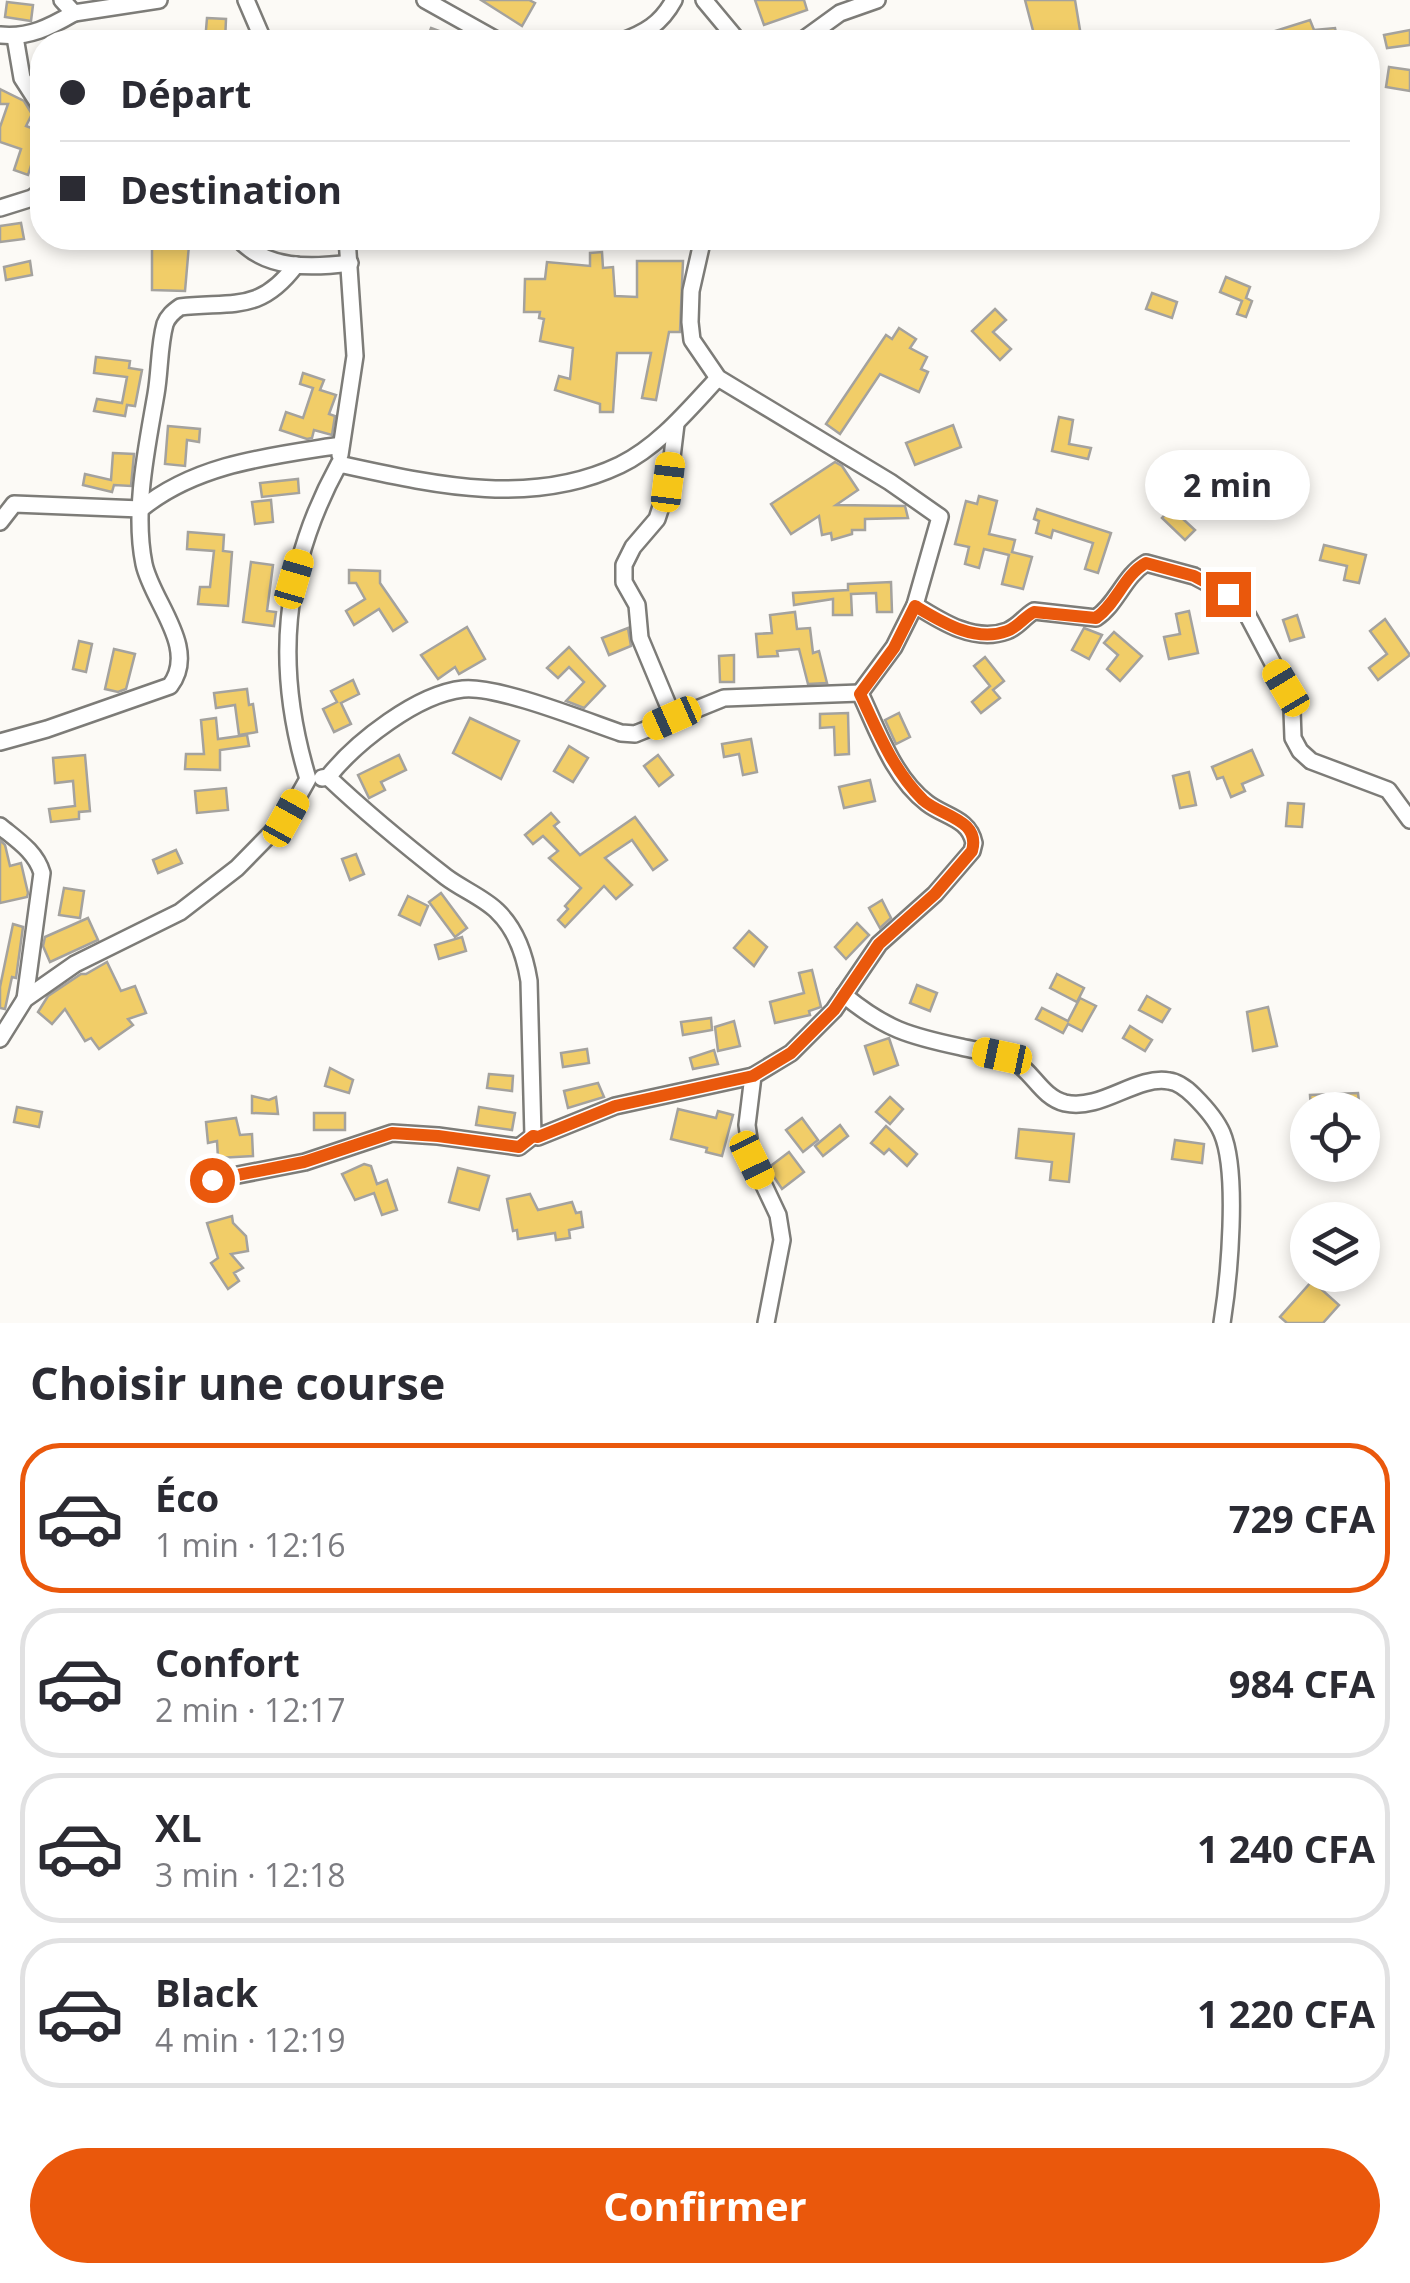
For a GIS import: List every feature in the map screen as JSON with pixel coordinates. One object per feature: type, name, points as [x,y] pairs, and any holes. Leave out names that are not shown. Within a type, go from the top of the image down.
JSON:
[{"type":"street","points":[[62,0],[74,13]]},
{"type":"street","points":[[43,30],[74,13],[158,0]]},
{"type":"street","points":[[246,0],[259,30]]},
{"type":"street","points":[[426,0],[479,30]]},
{"type":"street","points":[[649,30],[674,0]]},
{"type":"street","points":[[704,0],[729,30]]},
{"type":"street","points":[[817,30],[840,14],[877,0]]},
{"type":"street","points":[[7,36],[30,90]]},
{"type":"street","points":[[0,208],[30,199]]},
{"type":"street","points":[[249,250],[266,259],[296,265],[350,262]]},
{"type":"street","points":[[0,1039],[25,1000],[74,964],[180,912],[237,868],[286,818],[308,780],[294,731],[286,634],[294,579],[315,508],[339,464],[355,356],[348,250]]},
{"type":"street","points":[[697,250],[691,290],[692,340],[718,378],[938,512],[939,524],[915,606],[894,648],[860,694]]},
{"type":"street","points":[[0,742],[170,686],[177,677],[177,641],[144,564],[141,509],[166,323],[180,307],[268,296],[296,265]]},
{"type":"street","points":[[339,464],[476,490],[555,486],[621,464],[676,424],[718,378]]},
{"type":"street","points":[[672,718],[640,638],[637,605],[624,582],[624,565],[633,547],[658,519],[676,424]]},
{"type":"street","points":[[0,522],[14,504],[141,509],[162,492],[200,474],[262,457],[341,445]]},
{"type":"street","points":[[915,606],[973,634],[1005,632],[1034,612],[1096,618],[1107,610],[1135,569],[1146,563],[1194,576],[1228,594],[1248,616],[1286,688],[1293,738],[1300,752],[1311,761],[1388,790],[1410,820]]},
{"type":"street","points":[[308,780],[328,777],[346,754],[382,727],[432,698],[465,688],[497,693],[635,734],[724,698],[860,694]]},
{"type":"street","points":[[212,1180],[304,1162],[392,1133],[519,1147],[533,1136],[633,1101],[753,1076],[791,1053],[834,1010],[879,944],[935,894],[972,851],[974,843],[965,824],[926,803],[894,766],[860,694]]},
{"type":"street","points":[[328,777],[385,830],[464,890],[496,909],[512,930],[526,962],[529,981],[533,1136]]},
{"type":"street","points":[[0,826],[39,862],[42,873],[25,1000]]},
{"type":"street","points":[[844,995],[876,1022],[1010,1059],[1048,1095],[1064,1103],[1083,1104],[1156,1080],[1183,1086],[1213,1117],[1228,1158],[1230,1272],[1222,1323]]},
{"type":"street","points":[[753,1076],[746,1125],[752,1160],[778,1215],[782,1240],[766,1323]]},
{"type":"building","points":[[481,0],[529,0],[535,3],[522,26]]},
{"type":"building","points":[[755,0],[804,0],[807,10],[764,25]]},
{"type":"building","points":[[1025,0],[1075,0],[1080,30],[1033,30]]},
{"type":"building","points":[[7,2],[33,5],[31,21],[5,17]]},
{"type":"building","points":[[207,18],[226,19],[226,30],[206,30]]},
{"type":"building","points":[[1310,20],[1314,30],[1278,30]]},
{"type":"building","points":[[1410,30],[1410,45],[1387,48],[1384,35]]},
{"type":"building","points":[[1389,67],[1410,70],[1410,91],[1386,87]]},
{"type":"building","points":[[0,89],[24,101],[30,111],[26,126],[30,128],[28,175],[14,170],[21,149],[0,142],[0,127],[8,104],[0,104]]},
{"type":"building","points":[[21,223],[24,239],[0,242],[0,226]]},
{"type":"building","points":[[152,250],[189,250],[185,291],[152,290]]},
{"type":"building","points":[[602,252],[603,268],[613,267],[615,296],[637,297],[637,261],[683,261],[680,332],[669,332],[656,400],[642,398],[651,353],[617,353],[613,412],[600,412],[600,404],[555,390],[559,376],[570,379],[573,348],[540,341],[544,319],[539,318],[540,312],[524,312],[525,279],[545,279],[547,262],[590,266],[590,253]]},
{"type":"building","points":[[30,261],[32,275],[6,280],[4,267]]},
{"type":"building","points":[[1226,277],[1250,287],[1246,298],[1252,301],[1246,317],[1237,314],[1242,301],[1220,292]]},
{"type":"building","points":[[1152,293],[1177,302],[1172,318],[1146,309]]},
{"type":"building","points":[[995,309],[1006,320],[993,332],[1011,349],[1000,360],[972,331]]},
{"type":"building","points":[[899,328],[916,339],[910,348],[927,357],[921,369],[928,372],[919,392],[880,374],[840,434],[826,424],[886,335],[892,339]]},
{"type":"building","points":[[96,357],[130,361],[129,368],[142,370],[135,406],[127,405],[125,416],[94,411],[97,399],[122,403],[127,377],[94,373]]},
{"type":"building","points":[[303,373],[324,380],[320,390],[336,395],[329,414],[335,416],[332,435],[314,430],[312,438],[307,439],[280,430],[286,412],[303,418],[313,388],[300,384]]},
{"type":"building","points":[[1059,417],[1073,420],[1069,444],[1091,448],[1088,459],[1052,451]]},
{"type":"building","points":[[953,425],[961,447],[915,465],[906,443]]},
{"type":"building","points":[[168,426],[200,429],[199,442],[187,440],[185,466],[165,464]]},
{"type":"building","points":[[113,453],[134,454],[131,486],[114,485],[112,492],[83,485],[85,474],[111,480]]},
{"type":"building","points":[[835,462],[858,490],[836,505],[905,506],[908,518],[865,519],[865,530],[852,530],[852,534],[832,540],[831,533],[822,535],[819,516],[791,534],[771,504]]},
{"type":"building","points":[[298,479],[299,493],[262,497],[260,483]]},
{"type":"building","points":[[979,496],[997,501],[989,534],[1015,540],[1012,552],[1032,557],[1023,589],[1002,584],[1009,555],[984,549],[979,568],[965,564],[969,547],[955,544],[966,501],[977,504]]},
{"type":"building","points":[[271,500],[273,522],[255,524],[252,502]]},
{"type":"building","points":[[1171,508],[1195,530],[1185,540],[1162,518]]},
{"type":"building","points":[[1037,509],[1111,533],[1098,573],[1085,569],[1093,543],[1053,530],[1051,538],[1036,533]]},
{"type":"building","points":[[188,532],[224,535],[223,551],[232,552],[228,606],[198,604],[200,587],[210,587],[214,551],[187,549]]},
{"type":"building","points":[[1324,545],[1366,555],[1359,583],[1344,580],[1347,566],[1320,560]]},
{"type":"building","points":[[251,562],[273,565],[267,611],[276,612],[274,626],[243,622]]},
{"type":"building","points":[[349,570],[380,571],[380,583],[407,622],[393,631],[379,609],[354,625],[346,611],[365,599],[356,583],[349,583]]},
{"type":"building","points":[[891,582],[892,612],[877,612],[876,593],[851,594],[852,615],[833,615],[833,599],[794,605],[793,593],[848,590],[848,584]]},
{"type":"building","points":[[1189,611],[1198,653],[1169,659],[1164,637],[1180,634],[1176,614]]},
{"type":"building","points":[[795,612],[797,629],[810,628],[813,653],[819,651],[827,683],[808,684],[799,649],[758,657],[756,634],[772,633],[770,615]]},
{"type":"building","points":[[1297,615],[1304,637],[1290,641],[1283,620]]},
{"type":"building","points":[[1385,619],[1410,655],[1378,680],[1369,668],[1387,654],[1370,631]]},
{"type":"building","points":[[467,627],[485,659],[459,674],[455,667],[438,679],[421,655]]},
{"type":"building","points":[[628,628],[631,646],[609,655],[602,638]]},
{"type":"building","points":[[1084,628],[1102,635],[1089,659],[1072,650]]},
{"type":"building","points":[[1114,632],[1142,656],[1120,681],[1107,669],[1118,655],[1104,643]]},
{"type":"building","points":[[79,641],[92,644],[86,672],[73,669]]},
{"type":"building","points":[[569,647],[605,686],[584,708],[566,701],[584,682],[569,667],[558,678],[547,668]]},
{"type":"building","points":[[114,649],[135,654],[126,689],[118,692],[105,689]]},
{"type":"building","points":[[734,655],[734,682],[720,682],[719,656]]},
{"type":"building","points":[[985,657],[1004,681],[993,690],[1000,698],[981,713],[972,702],[990,686],[974,666]]},
{"type":"building","points":[[353,680],[359,694],[341,703],[351,724],[334,732],[323,709],[337,702],[331,691]]},
{"type":"building","points":[[247,689],[257,732],[239,735],[235,705],[216,708],[214,693]]},
{"type":"building","points":[[848,713],[849,754],[835,755],[834,727],[820,728],[820,714]]},
{"type":"building","points":[[899,713],[910,737],[896,744],[885,720]]},
{"type":"building","points":[[216,718],[218,739],[247,735],[249,746],[220,750],[220,770],[185,769],[186,754],[204,754],[201,720]]},
{"type":"building","points":[[470,718],[519,741],[501,779],[453,753]]},
{"type":"building","points":[[751,739],[757,772],[743,775],[739,754],[724,757],[722,744]]},
{"type":"building","points":[[569,746],[588,758],[573,782],[554,771]]},
{"type":"building","points":[[1252,750],[1263,775],[1242,784],[1245,791],[1231,797],[1223,777],[1217,779],[1212,767]]},
{"type":"building","points":[[85,755],[90,811],[79,812],[79,819],[51,822],[49,809],[75,806],[73,781],[55,783],[53,758]]},
{"type":"building","points":[[399,755],[406,770],[381,782],[385,790],[369,798],[358,775]]},
{"type":"building","points":[[658,755],[673,775],[659,786],[644,766]]},
{"type":"building","points":[[1189,772],[1196,805],[1180,808],[1173,776]]},
{"type":"building","points":[[870,780],[875,801],[844,808],[839,787]]},
{"type":"building","points":[[226,788],[228,810],[197,813],[195,791]]},
{"type":"building","points":[[1288,803],[1304,804],[1302,827],[1286,826]]},
{"type":"building","points":[[551,813],[559,822],[554,826],[580,855],[635,817],[667,860],[653,870],[632,840],[605,858],[632,885],[616,899],[604,886],[565,927],[558,920],[581,888],[549,858],[558,851],[543,836],[533,844],[525,835]]},
{"type":"building","points":[[0,840],[10,866],[21,863],[27,897],[0,903]]},
{"type":"building","points":[[176,850],[182,863],[158,873],[153,860]]},
{"type":"building","points":[[356,854],[364,874],[350,880],[342,859]]},
{"type":"building","points":[[64,888],[84,891],[80,918],[59,915]]},
{"type":"building","points":[[441,893],[467,928],[455,937],[429,902]]},
{"type":"building","points":[[408,896],[428,906],[420,925],[399,915]]},
{"type":"building","points":[[882,900],[891,918],[880,928],[869,908]]},
{"type":"building","points":[[88,918],[98,940],[50,962],[43,946],[45,937]]},
{"type":"building","points":[[857,923],[869,935],[846,959],[835,947]]},
{"type":"building","points":[[13,924],[23,927],[16,978],[12,977],[5,1009],[0,1008],[0,987]]},
{"type":"building","points":[[749,931],[767,947],[754,966],[734,948]]},
{"type":"building","points":[[462,937],[466,951],[439,959],[435,945]]},
{"type":"building","points":[[107,962],[121,991],[135,986],[146,1013],[128,1019],[133,1025],[99,1049],[91,1038],[85,1041],[65,1009],[52,1024],[38,1012],[48,996]]},
{"type":"building","points":[[812,970],[821,1007],[809,1011],[810,1015],[775,1023],[770,1002],[804,993],[799,973]]},
{"type":"building","points":[[1057,974],[1084,988],[1077,1002],[1050,988]]},
{"type":"building","points":[[917,985],[937,993],[930,1011],[910,1003]]},
{"type":"building","points":[[1147,996],[1170,1009],[1162,1022],[1139,1010]]},
{"type":"building","points":[[1080,998],[1096,1006],[1082,1031],[1068,1024],[1063,1033],[1036,1019],[1042,1008],[1068,1021]]},
{"type":"building","points":[[1268,1007],[1277,1046],[1253,1051],[1247,1012]]},
{"type":"building","points":[[711,1018],[712,1030],[683,1035],[681,1022]]},
{"type":"building","points":[[734,1021],[740,1046],[718,1051],[715,1027]]},
{"type":"building","points":[[1130,1026],[1152,1040],[1145,1051],[1123,1038]]},
{"type":"building","points":[[889,1038],[898,1065],[874,1074],[865,1046]]},
{"type":"building","points":[[587,1049],[589,1063],[563,1067],[561,1053]]},
{"type":"building","points":[[714,1050],[718,1064],[693,1069],[690,1058]]},
{"type":"building","points":[[330,1068],[353,1080],[349,1093],[325,1086]]},
{"type":"building","points":[[489,1074],[513,1076],[512,1091],[487,1088]]},
{"type":"building","points":[[598,1083],[604,1097],[568,1108],[564,1091]]},
{"type":"building","points":[[252,1096],[269,1100],[276,1097],[278,1114],[252,1113]]},
{"type":"building","points":[[890,1097],[903,1109],[890,1124],[876,1112]]},
{"type":"building","points":[[17,1107],[42,1112],[39,1127],[14,1122]]},
{"type":"building","points":[[479,1107],[515,1113],[512,1130],[476,1125]]},
{"type":"building","points":[[678,1109],[716,1118],[718,1111],[733,1115],[722,1156],[671,1139]]},
{"type":"building","points":[[314,1113],[345,1113],[345,1130],[314,1130]]},
{"type":"building","points":[[236,1118],[240,1135],[252,1134],[253,1156],[218,1158],[217,1141],[208,1143],[206,1122]]},
{"type":"building","points":[[802,1118],[818,1140],[803,1152],[786,1130]]},
{"type":"building","points":[[840,1125],[848,1136],[823,1156],[815,1146]]},
{"type":"building","points":[[886,1126],[917,1154],[907,1166],[889,1149],[884,1154],[871,1143]]},
{"type":"building","points":[[1019,1129],[1074,1134],[1069,1182],[1050,1180],[1052,1162],[1016,1158]]},
{"type":"building","points":[[1175,1140],[1204,1144],[1202,1163],[1172,1159]]},
{"type":"building","points":[[789,1152],[804,1172],[782,1189],[768,1168]]},
{"type":"building","points":[[364,1164],[371,1166],[377,1184],[387,1180],[397,1210],[382,1215],[374,1193],[355,1200],[342,1174]]},
{"type":"building","points":[[458,1168],[489,1176],[479,1210],[449,1202]]},
{"type":"building","points":[[530,1194],[538,1210],[572,1202],[576,1213],[581,1212],[583,1227],[569,1230],[570,1238],[556,1240],[555,1233],[518,1239],[507,1199]]},
{"type":"building","points":[[232,1216],[233,1223],[246,1236],[248,1251],[231,1254],[243,1268],[234,1273],[239,1281],[228,1289],[211,1263],[218,1258],[207,1223]]},
{"type":"building","points":[[1302,1292],[1324,1292],[1339,1305],[1323,1323],[1287,1323],[1280,1317]]},
{"type":"route","points":[[212,1180],[304,1162],[392,1133],[519,1147],[533,1136],[615,1106],[753,1076],[791,1053],[834,1010],[879,944],[935,894],[972,851],[972,834],[965,824],[926,803],[894,766],[860,694],[894,648],[915,606],[973,634],[1005,632],[1034,612],[1096,618],[1107,610],[1135,569],[1146,563],[1194,576],[1228,594]]}]
